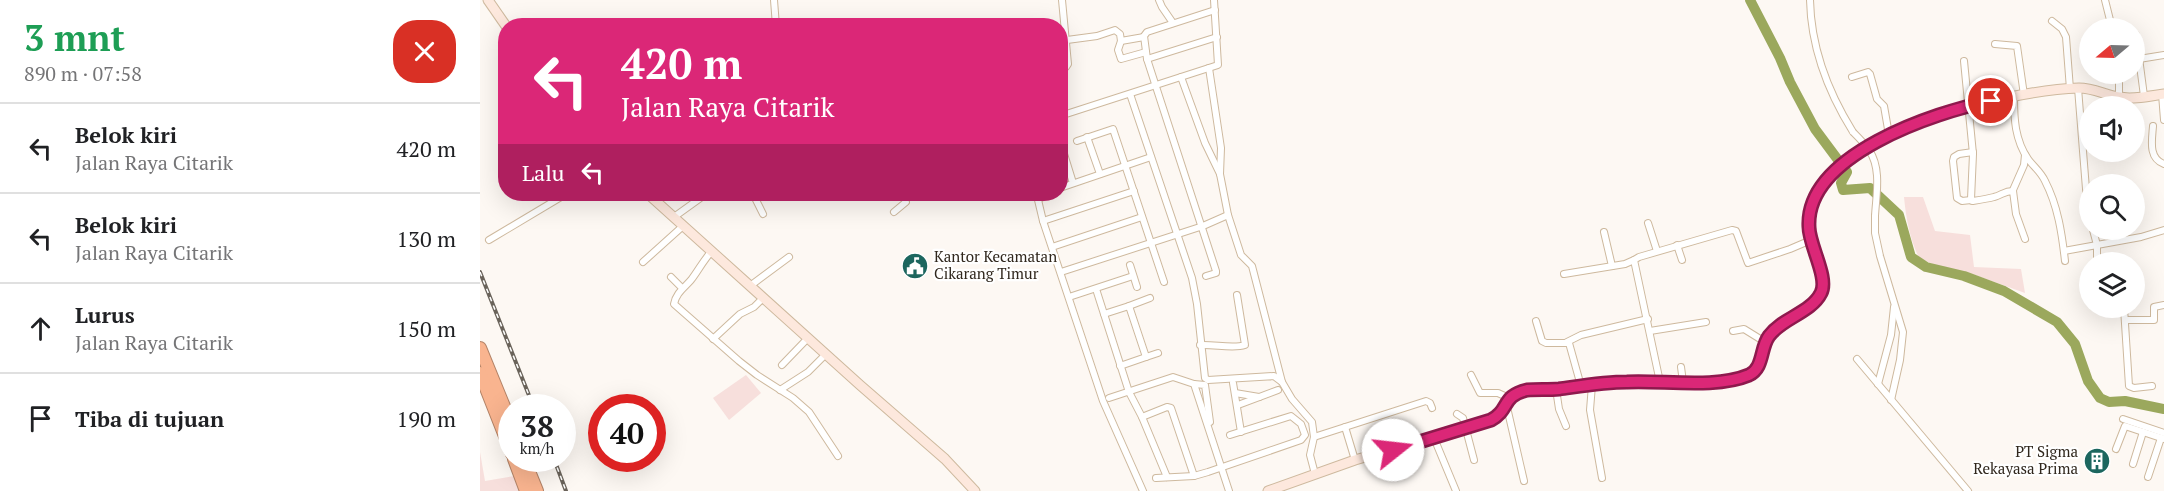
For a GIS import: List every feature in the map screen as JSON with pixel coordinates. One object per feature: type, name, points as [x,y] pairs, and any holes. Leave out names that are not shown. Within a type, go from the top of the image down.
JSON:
[{"type":"highway","points":[[480,348],[499,394]]},
{"type":"highway","points":[[480,373],[498,419]]},
{"type":"highway","points":[[519,472],[526,491]]},
{"type":"highway","points":[[529,472],[537,491]]},
{"type":"street","points":[[488,0],[500,18]]},
{"type":"street","points":[[774,0],[775,18]]},
{"type":"street","points":[[1062,0],[1064,18]]},
{"type":"street","points":[[1159,0],[1173,23]]},
{"type":"street","points":[[1068,113],[1218,64],[1214,0]]},
{"type":"street","points":[[1810,0],[1819,63],[1836,104],[1874,160],[1876,171],[1875,233],[1903,332],[1900,360],[1891,400]]},
{"type":"street","points":[[2105,0],[2110,18]]},
{"type":"street","points":[[1206,276],[1216,271],[1147,59],[1144,37],[1147,32],[1215,10]]},
{"type":"street","points":[[2052,21],[2062,29],[2066,37],[2084,174]]},
{"type":"street","points":[[1068,40],[1097,36],[1115,30],[1119,31],[1121,41],[1118,50],[1121,59],[1146,51]]},
{"type":"street","points":[[1121,41],[1144,37]]},
{"type":"street","points":[[1147,59],[1217,37]]},
{"type":"street","points":[[1995,44],[2017,46],[2019,96],[2016,129],[2020,145],[2043,177],[2049,190],[2060,223],[2066,261]]},
{"type":"street","points":[[2145,58],[2164,55]]},
{"type":"street","points":[[1964,61],[1973,152],[1971,200]]},
{"type":"street","points":[[1209,68],[1221,148],[1220,174],[1228,215],[1241,255],[1252,267],[1282,382],[1292,399],[1312,422],[1314,437],[1310,455],[1315,474]]},
{"type":"street","points":[[1852,76],[1868,72],[1870,74],[1877,99],[1884,106],[1889,135]]},
{"type":"street","points":[[1181,77],[1205,143],[1220,174]]},
{"type":"street","points":[[2142,84],[2144,96],[2163,94],[2164,120]]},
{"type":"street","points":[[1268,491],[1355,460],[1434,438],[1496,417],[1507,400],[1527,390],[1627,382],[1730,380],[1749,375],[1758,367],[1765,342],[1778,327],[1815,302],[1821,293],[1822,279],[1808,224],[1812,203],[1823,184],[1848,161],[1889,135],[1948,111],[2019,96],[2074,88],[2100,91],[2116,96]]},
{"type":"street","points":[[1130,94],[1192,278],[1206,379],[1274,376],[1282,382]]},
{"type":"street","points":[[2153,126],[2154,154],[2158,162],[2164,164]]},
{"type":"street","points":[[1077,141],[1113,129],[1164,282]]},
{"type":"street","points":[[1088,137],[1100,174]]},
{"type":"street","points":[[1973,152],[1954,157],[1957,198],[1962,201],[1997,197],[2005,191],[2013,190]]},
{"type":"street","points":[[2025,154],[2024,165],[2013,190],[2016,214],[2025,239]]},
{"type":"street","points":[[1068,185],[1151,157]]},
{"type":"street","points":[[1068,167],[1073,183]]},
{"type":"street","points":[[1044,221],[1134,192]]},
{"type":"street","points":[[489,240],[554,201]]},
{"type":"street","points":[[656,201],[945,459],[975,491]]},
{"type":"street","points":[[674,217],[696,201]]},
{"type":"street","points":[[756,201],[762,214]]},
{"type":"street","points":[[894,212],[906,201]]},
{"type":"street","points":[[1038,201],[1103,401],[1143,491]]},
{"type":"street","points":[[1061,272],[1177,235],[1228,215]]},
{"type":"street","points":[[1052,247],[1142,218]]},
{"type":"street","points":[[1648,223],[1657,251]]},
{"type":"street","points":[[643,262],[683,226]]},
{"type":"street","points":[[1564,274],[1612,266],[1734,230],[1748,263],[1811,240]]},
{"type":"street","points":[[2064,251],[2164,230]]},
{"type":"street","points":[[1604,232],[1612,266]]},
{"type":"street","points":[[2096,240],[2097,252]]},
{"type":"street","points":[[1677,245],[1682,260]]},
{"type":"street","points":[[711,252],[701,262],[691,280],[682,288],[674,304],[757,375],[793,398],[809,412],[838,456]]},
{"type":"street","points":[[750,286],[789,257]]},
{"type":"street","points":[[1634,260],[1660,382]]},
{"type":"street","points":[[1130,265],[1137,287]]},
{"type":"street","points":[[1069,297],[1133,276]]},
{"type":"street","points":[[670,278],[682,288]]},
{"type":"street","points":[[1096,289],[1129,392],[1167,477]]},
{"type":"street","points":[[1200,345],[1217,344],[1236,347],[1245,345],[1237,295]]},
{"type":"street","points":[[714,339],[740,314],[754,307],[763,298]]},
{"type":"street","points":[[1104,314],[1150,298]]},
{"type":"street","points":[[1878,384],[1891,335],[1894,304]]},
{"type":"street","points":[[2154,321],[2154,307],[2164,305]]},
{"type":"street","points":[[1129,306],[1146,357]]},
{"type":"street","points":[[1536,321],[1542,341],[1546,343],[1567,342],[1581,335],[1648,320]]},
{"type":"street","points":[[2152,386],[2130,387],[2125,320],[2164,321]]},
{"type":"street","points":[[1650,331],[1706,322]]},
{"type":"street","points":[[1733,331],[1744,329],[1765,342]]},
{"type":"street","points":[[782,365],[808,338]]},
{"type":"street","points":[[1567,342],[1573,351],[1581,386]]},
{"type":"street","points":[[1120,366],[1158,353]]},
{"type":"street","points":[[780,390],[808,372],[826,354]]},
{"type":"street","points":[[1857,359],[1968,491]]},
{"type":"street","points":[[1681,367],[1683,382]]},
{"type":"street","points":[[1471,375],[1481,394],[1498,393],[1507,400],[1524,481]]},
{"type":"street","points":[[1109,398],[1173,377],[1194,384],[1229,491]]},
{"type":"street","points":[[1233,383],[1241,432]]},
{"type":"street","points":[[1592,385],[1590,410],[1602,478]]},
{"type":"street","points":[[1556,389],[1559,409],[1566,426]]},
{"type":"street","points":[[1238,405],[1278,390]]},
{"type":"street","points":[[1235,393],[1259,397]]},
{"type":"street","points":[[1314,437],[1426,401],[1432,408]]},
{"type":"street","points":[[1142,417],[1167,407],[1171,408],[1194,476]]},
{"type":"street","points":[[1457,414],[1463,418],[1474,460]]},
{"type":"street","points":[[1156,478],[1194,476],[1301,440],[1305,435],[1301,424],[1291,416],[1230,435]]},
{"type":"street","points":[[2123,419],[2163,436]]},
{"type":"street","points":[[2116,449],[2125,426],[2163,436]]},
{"type":"street","points":[[1345,427],[1355,460]]},
{"type":"street","points":[[2133,465],[2144,432]]},
{"type":"street","points":[[2148,477],[2163,436]]},
{"type":"street","points":[[1434,438],[1456,491]]},
{"type":"shaded area","points":[[1904,197],[1923,197],[1935,231],[1970,235],[1974,267],[2021,269],[2025,293],[1975,275],[1937,266],[1919,258],[1909,229]]},
{"type":"shaded area","points":[[746,375],[761,393],[729,420],[713,398]]},
{"type":"shaded area","points":[[480,452],[485,481],[514,476],[519,491],[480,491]]},
{"type":"waterway","points":[[1750,0],[1815,129],[1847,172],[1841,183],[1843,190],[1870,188],[1899,215],[1911,257],[1926,267],[1964,276],[2004,291],[2057,322],[2075,344],[2088,381],[2100,398],[2109,402],[2125,401],[2164,409]]},
{"type":"railway","points":[[480,272],[528,394]]},
{"type":"railway","points":[[559,472],[566,491]]},
{"type":"place","name":"Kantor Kecamatan Cikarang Timur","points":[[915,266]]},
{"type":"place","name":"PT Sigma Rekayasa Prima","points":[[2097,461]]},
{"type":"route","points":[[1393,450],[1491,420],[1499,415],[1512,395],[1527,390],[1627,382],[1690,383],[1730,380],[1749,375],[1756,370],[1763,345],[1771,334],[1815,302],[1823,290],[1808,224],[1812,203],[1823,184],[1848,161],[1882,139],[1948,111],[1991,101]]}]
